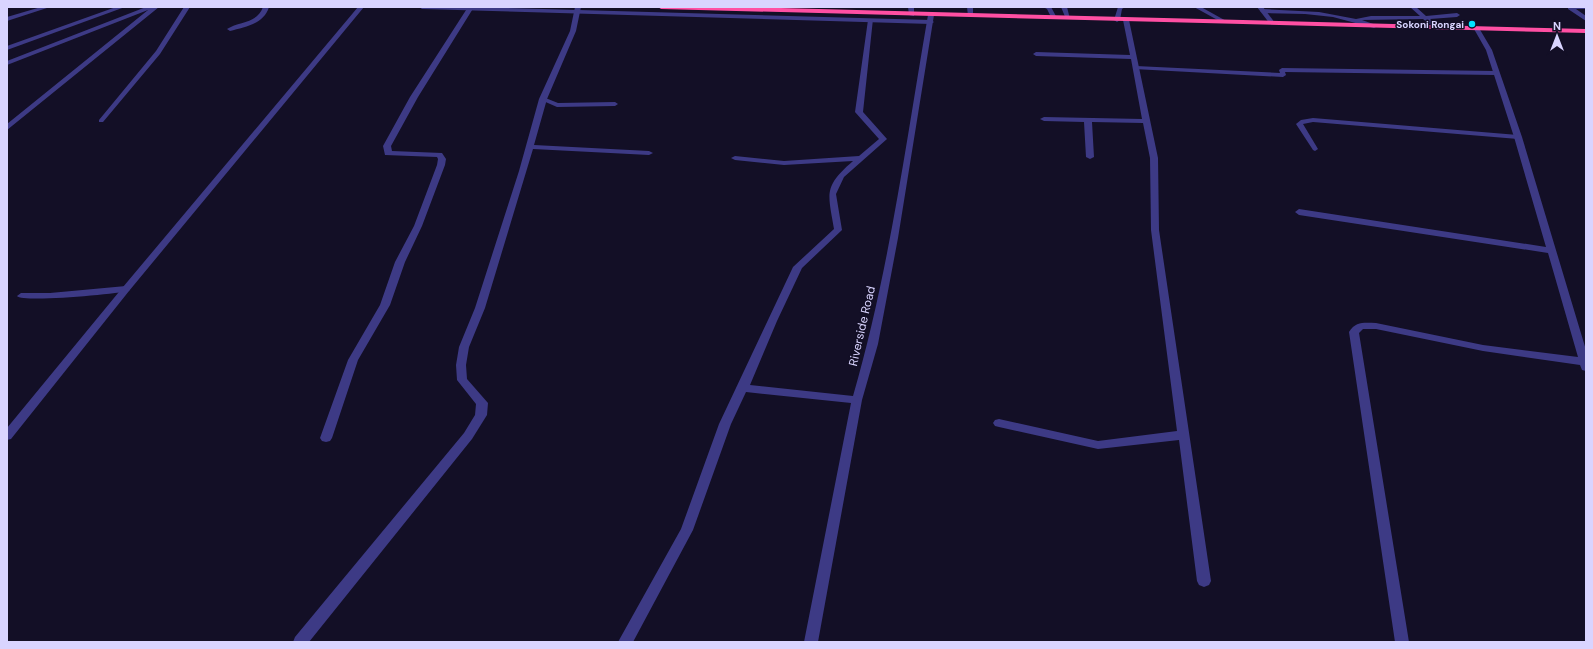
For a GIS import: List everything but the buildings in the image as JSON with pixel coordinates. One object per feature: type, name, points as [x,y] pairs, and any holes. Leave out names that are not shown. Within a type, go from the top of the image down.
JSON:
[{"type":"highway","points":[[661,7],[911,11],[931,18],[971,16],[1586,31]]},
{"type":"street","points":[[7,19],[47,7]]},
{"type":"street","points":[[7,48],[122,7]]},
{"type":"street","points":[[7,63],[153,7]]},
{"type":"street","points":[[7,128],[156,7]]},
{"type":"street","points":[[230,29],[247,25],[262,16],[266,7]]},
{"type":"street","points":[[7,436],[126,289],[361,7]]},
{"type":"street","points":[[1586,7],[1570,8],[1586,20]]},
{"type":"street","points":[[326,438],[353,360],[385,305],[400,262],[418,226],[441,165],[442,159],[439,155],[388,153],[387,146],[414,98],[470,8]]},
{"type":"street","points":[[1261,9],[1272,23]]},
{"type":"street","points":[[300,642],[468,436],[481,415],[482,403],[462,380],[461,365],[464,347],[480,308],[530,147],[543,99],[573,31],[578,10]]},
{"type":"street","name":"Riverside Road","points":[[811,642],[857,400],[873,344],[891,253],[931,18]]},
{"type":"street","points":[[625,642],[687,530],[725,424],[798,267],[838,230],[832,194],[840,176],[883,139],[859,112],[871,20]]},
{"type":"street","points":[[1122,20],[1134,57],[1154,158],[1155,230],[1204,581]]},
{"type":"street","points":[[1402,642],[1354,332],[1360,326],[1376,326],[1483,348],[1585,364],[1518,137],[1495,73],[1489,50],[1477,29]]},
{"type":"street","points":[[1036,54],[1134,57]]},
{"type":"street","points":[[1044,119],[1147,121]]},
{"type":"street","points":[[1088,120],[1090,157]]},
{"type":"street","points":[[530,147],[649,153]]},
{"type":"street","points":[[735,158],[784,163],[860,158]]},
{"type":"street","points":[[1299,212],[1552,250]]},
{"type":"street","points":[[743,388],[857,400]]},
{"type":"street","points":[[1000,423],[1098,445],[1183,435]]},
{"type":"lane","points":[[101,121],[158,53],[178,24],[186,7]]},
{"type":"lane","points":[[422,7],[578,10],[871,20],[931,18]]},
{"type":"lane","points":[[970,7],[971,16]]},
{"type":"lane","points":[[1046,7],[1049,8],[1054,18]]},
{"type":"lane","points":[[1064,7],[1068,18]]},
{"type":"lane","points":[[1122,7],[1120,8],[1122,20]]},
{"type":"lane","points":[[1197,7],[1225,22]]},
{"type":"lane","points":[[1413,7],[1437,28]]},
{"type":"lane","points":[[1261,9],[1302,12],[1357,20],[1374,26]]},
{"type":"lane","points":[[1357,20],[1380,18],[1426,18],[1457,15]]},
{"type":"lane","points":[[1136,68],[1178,72],[1222,72],[1283,75],[1282,70],[1495,73]]},
{"type":"lane","points":[[543,99],[557,105],[615,104]]},
{"type":"lane","points":[[1315,149],[1299,124],[1303,121],[1313,120],[1518,137]]},
{"type":"lane","points":[[21,296],[126,289]]},
{"type":"place","name":"Sokoni Rongai","points":[[1472,24]]}]
